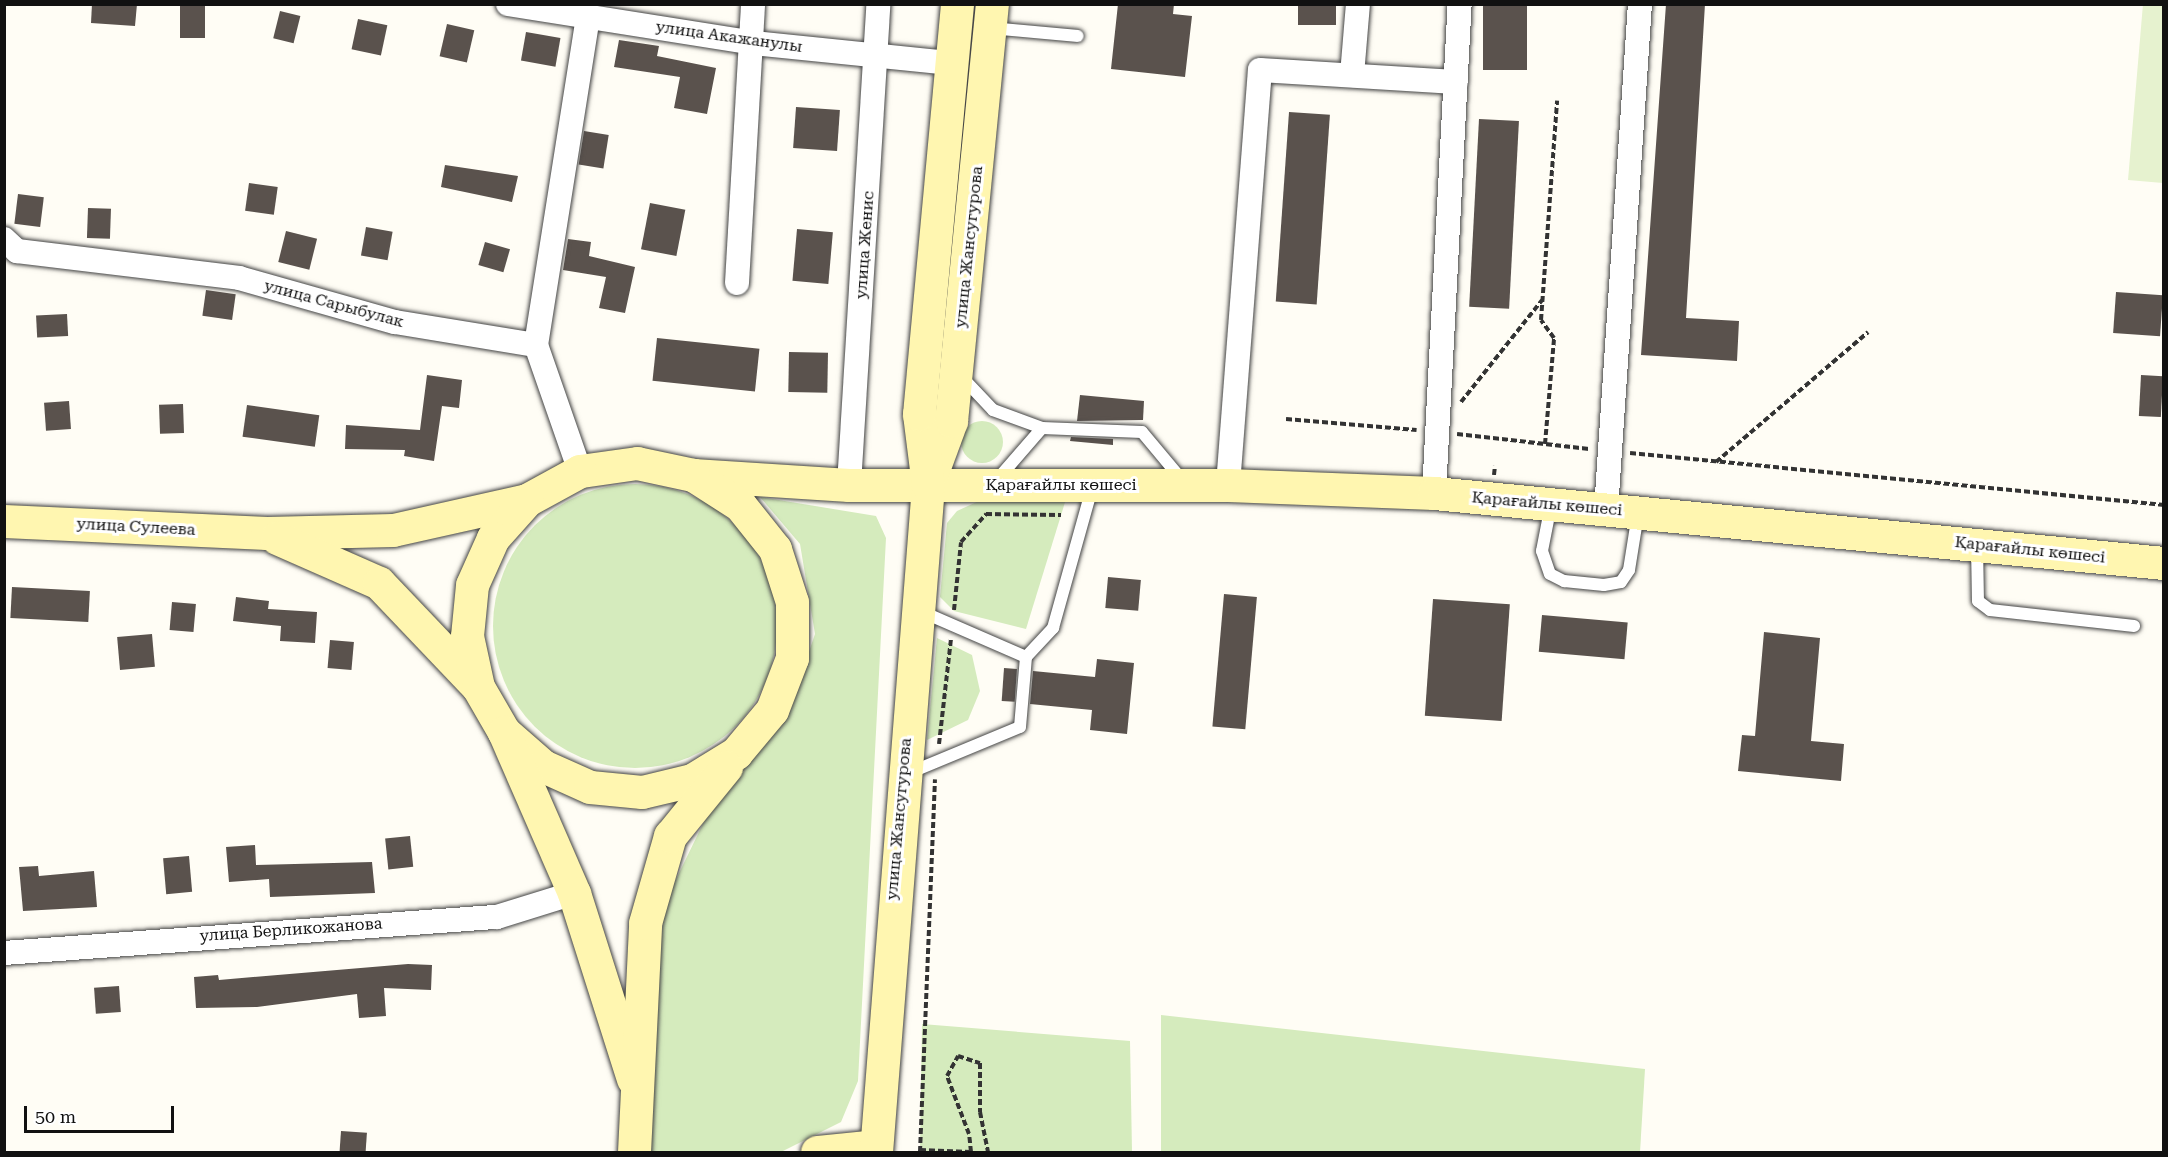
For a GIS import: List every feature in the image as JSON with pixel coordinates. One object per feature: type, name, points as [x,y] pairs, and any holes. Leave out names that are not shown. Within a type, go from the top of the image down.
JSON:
[{"type":"main road","name":"улица Жансугурова","points":[[876,1149],[902,776],[928,486],[919,414],[957,4]]},
{"type":"main road","name":"улица Жансугурова","points":[[928,486],[951,421],[990,27]]},
{"type":"main road","points":[[952,54],[990,27]]},
{"type":"main road","points":[[478,687],[467,636],[472,585],[493,538],[527,500],[580,471],[637,463],[693,475],[740,505],[775,549],[792,602],[792,658],[772,710],[670,837],[645,923],[633,1079],[634,1152]]},
{"type":"main road","name":"Қарағайлы көшесі","points":[[693,475],[849,485],[1228,485],[1434,494],[2163,563]]},
{"type":"main road","name":"улица Сулеева","points":[[4,521],[267,533],[393,530],[527,500]]},
{"type":"main road","points":[[267,533],[379,583],[478,687],[504,732],[573,893],[633,1079]]},
{"type":"main road","points":[[504,732],[543,766],[590,787],[631,791],[692,780],[736,753]]},
{"type":"main road","points":[[817,1152],[876,1149]]},
{"type":"street","name":"улица Акажанулы","points":[[508,4],[753,43],[876,54],[952,54]]},
{"type":"street","points":[[737,283],[753,43],[753,4]]},
{"type":"street","name":"улица Женис","points":[[849,485],[878,4]]},
{"type":"street","points":[[1352,75],[1358,4]]},
{"type":"street","points":[[1434,494],[1460,4]]},
{"type":"street","points":[[1622,511],[1610,451],[1640,4]]},
{"type":"street","points":[[580,471],[536,345],[588,15]]},
{"type":"street","points":[[1228,485],[1260,70],[1456,82]]},
{"type":"street","name":"улица Сарыбулак","points":[[4,239],[16,251],[239,278],[395,322],[536,345]]},
{"type":"street","name":"улица Берликожанова","points":[[4,953],[497,917],[573,893]]},
{"type":"lane","points":[[990,27],[1078,36]]},
{"type":"lane","points":[[956,371],[993,410],[1042,428],[1142,432],[1185,485]]},
{"type":"lane","points":[[993,485],[1042,428]]},
{"type":"lane","points":[[902,776],[1020,727],[1026,657],[1053,628],[1092,485]]},
{"type":"lane","points":[[1551,505],[1542,551],[1550,574],[1563,581],[1604,585],[1621,582],[1629,570],[1622,511]]},
{"type":"lane","points":[[1977,544],[1978,601],[1990,610],[2134,626]]},
{"type":"lane","points":[[917,609],[1026,657]]},
{"type":"path","points":[[1545,444],[1554,338],[1541,320],[1557,101]]},
{"type":"path","points":[[1437,431],[1543,299]]},
{"type":"path","points":[[1716,462],[1868,332]]},
{"type":"path","points":[[1286,419],[1437,431],[1716,462],[2163,505]]},
{"type":"path","points":[[935,783],[920,1151],[970,1152],[969,1134],[949,1088],[948,1076],[958,1056],[980,1063],[980,1112],[988,1152]]},
{"type":"green space","points":[[2143,4],[2163,5],[2163,183],[2128,180]]},
{"type":"green space","points":[[982,421],[997,427],[1003,442],[997,457],[982,463],[967,457],[961,442],[967,427]]},
{"type":"green space","points":[[621,484],[649,484],[676,490],[702,501],[736,525],[753,547],[766,572],[775,598],[777,626],[775,654],[766,680],[753,705],[736,727],[702,751],[676,762],[649,768],[621,768],[594,762],[568,751],[534,727],[510,693],[499,667],[493,640],[493,612],[499,585],[510,559],[534,525],[568,501],[594,490]]},
{"type":"green space","points":[[994,494],[1066,499],[1026,629],[954,611],[940,597],[947,523],[957,511]]},
{"type":"green space","points":[[760,497],[876,516],[886,538],[858,1081],[841,1122],[781,1152],[649,1152],[649,1058],[665,902],[715,799],[786,720],[815,634],[800,544]]},
{"type":"green space","points":[[937,638],[972,655],[980,691],[968,720],[927,740]]},
{"type":"green space","points":[[1161,1015],[1645,1069],[1640,1152],[1161,1152]]},
{"type":"green space","points":[[922,1024],[1130,1041],[1132,1152],[920,1152]]},
{"type":"building","points":[[92,4],[137,4],[135,26],[91,23]]},
{"type":"building","points":[[180,4],[205,4],[205,38],[180,38]]},
{"type":"building","points":[[1118,4],[1174,4],[1173,14],[1192,16],[1185,77],[1111,69]]},
{"type":"building","points":[[1298,4],[1336,4],[1336,25],[1298,25]]},
{"type":"building","points":[[1483,4],[1527,4],[1527,70],[1483,70]]},
{"type":"building","points":[[1666,4],[1705,4],[1686,318],[1739,321],[1737,361],[1641,355]]},
{"type":"building","points":[[280,11],[300,16],[294,43],[273,38]]},
{"type":"building","points":[[358,19],[387,25],[381,56],[352,49]]},
{"type":"building","points":[[447,24],[474,30],[467,62],[440,56]]},
{"type":"building","points":[[526,32],[560,38],[555,67],[521,61]]},
{"type":"building","points":[[619,40],[659,46],[657,56],[716,68],[707,114],[674,108],[680,77],[614,67]]},
{"type":"building","points":[[796,107],[840,110],[837,151],[793,148]]},
{"type":"building","points":[[1289,112],[1330,115],[1317,304],[1276,302]]},
{"type":"building","points":[[1479,119],[1519,121],[1509,309],[1469,307]]},
{"type":"building","points":[[584,131],[609,135],[603,168],[579,165]]},
{"type":"building","points":[[445,165],[518,176],[512,202],[441,187]]},
{"type":"building","points":[[249,183],[278,187],[274,215],[245,211]]},
{"type":"building","points":[[18,194],[44,197],[40,227],[14,224]]},
{"type":"building","points":[[650,203],[685,210],[676,256],[641,249]]},
{"type":"building","points":[[88,208],[111,209],[110,239],[87,238]]},
{"type":"building","points":[[366,227],[393,232],[388,260],[361,256]]},
{"type":"building","points":[[797,229],[833,232],[828,284],[792,281]]},
{"type":"building","points":[[286,231],[317,239],[309,270],[278,262]]},
{"type":"building","points":[[568,239],[591,242],[589,256],[635,267],[625,313],[599,308],[606,277],[563,270]]},
{"type":"building","points":[[485,242],[510,249],[503,272],[478,265]]},
{"type":"building","points":[[206,290],[236,294],[232,320],[202,316]]},
{"type":"building","points":[[2116,292],[2163,295],[2160,336],[2113,333]]},
{"type":"building","points":[[67,314],[68,336],[37,338],[36,316]]},
{"type":"building","points":[[657,338],[759,349],[755,392],[653,381]]},
{"type":"building","points":[[789,352],[828,353],[827,393],[788,392]]},
{"type":"building","points":[[427,375],[462,380],[459,408],[442,406],[434,461],[404,456],[405,450],[345,449],[346,425],[420,430]]},
{"type":"building","points":[[2141,375],[2163,376],[2161,417],[2139,416]]},
{"type":"building","points":[[1080,395],[1144,401],[1143,420],[1077,421]]},
{"type":"building","points":[[69,401],[71,429],[46,431],[44,403]]},
{"type":"building","points":[[183,404],[184,433],[160,434],[159,405]]},
{"type":"building","points":[[247,405],[319,415],[315,447],[243,437]]},
{"type":"building","points":[[1071,437],[1113,439],[1113,445],[1070,441]]},
{"type":"building","points":[[1108,577],[1141,580],[1138,611],[1105,608]]},
{"type":"building","points":[[12,587],[90,591],[88,622],[10,618]]},
{"type":"building","points":[[1224,594],[1257,597],[1245,729],[1212,726]]},
{"type":"building","points":[[236,597],[269,601],[268,609],[317,612],[315,643],[280,641],[281,626],[233,621]]},
{"type":"building","points":[[1433,599],[1510,604],[1502,721],[1425,716]]},
{"type":"building","points":[[172,602],[196,604],[193,632],[170,630]]},
{"type":"building","points":[[1542,615],[1628,622],[1624,659],[1539,652]]},
{"type":"building","points":[[1764,632],[1820,638],[1811,741],[1844,744],[1841,781],[1738,771],[1742,735],[1755,736]]},
{"type":"building","points":[[152,634],[155,667],[120,670],[117,637]]},
{"type":"building","points":[[330,640],[354,642],[351,670],[328,668]]},
{"type":"building","points":[[1097,659],[1134,663],[1127,734],[1090,730],[1092,710],[1030,704],[1033,671],[1095,677]]},
{"type":"building","points":[[1004,668],[1017,669],[1015,702],[1002,701]]},
{"type":"building","points":[[410,836],[413,867],[388,869],[385,839]]},
{"type":"building","points":[[255,845],[256,865],[372,862],[375,893],[270,897],[269,879],[229,882],[226,847]]},
{"type":"building","points":[[189,856],[192,892],[166,894],[163,858]]},
{"type":"building","points":[[38,866],[39,876],[94,871],[97,907],[23,911],[19,867]]},
{"type":"building","points":[[408,964],[432,965],[431,990],[384,988],[386,1016],[359,1018],[357,994],[257,1007],[196,1008],[194,977],[218,975],[219,980]]},
{"type":"building","points":[[119,986],[121,1012],[96,1014],[94,988]]},
{"type":"building","points":[[341,1131],[367,1133],[366,1152],[340,1152]]}]
